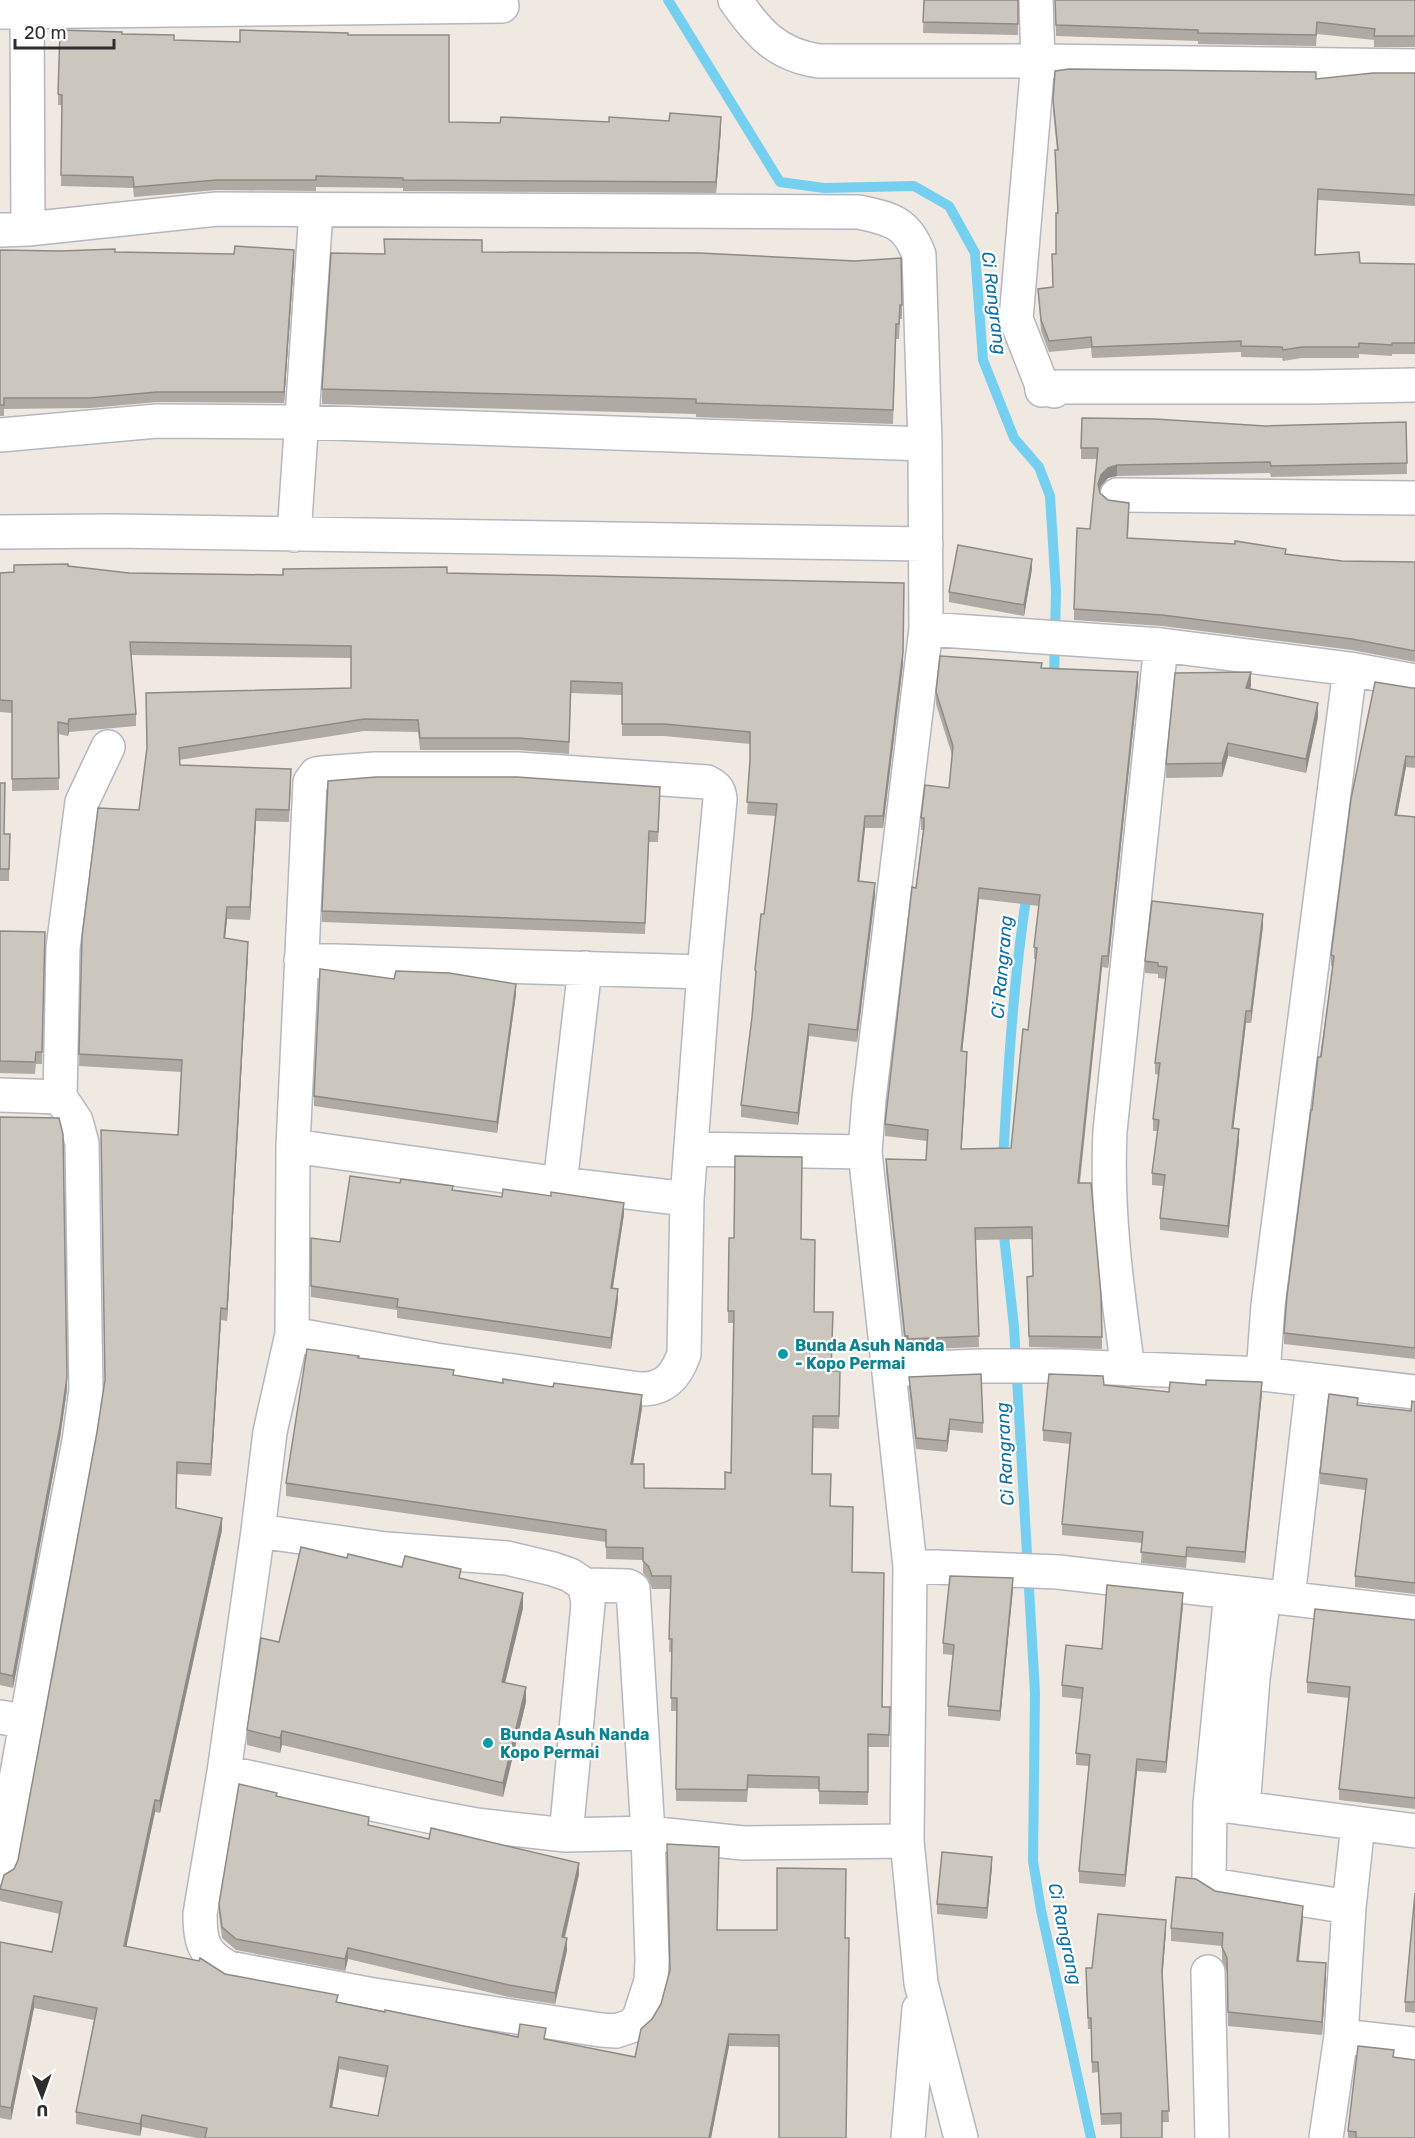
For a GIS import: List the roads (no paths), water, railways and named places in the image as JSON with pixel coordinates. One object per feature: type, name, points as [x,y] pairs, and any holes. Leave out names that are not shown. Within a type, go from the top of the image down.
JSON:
[{"type":"street","points":[[735,0],[763,35],[778,47],[802,58],[819,61],[1038,61],[1415,66]]},
{"type":"street","points":[[1036,0],[1038,61],[1016,319],[1042,390],[1048,388],[1054,391],[1058,387],[1415,385]]},
{"type":"street","points":[[502,6],[18,8],[14,230],[217,209],[859,212],[895,221],[905,229],[914,242],[919,255],[925,444],[926,629],[869,1099],[865,1152],[910,1566],[907,1841],[921,1983],[962,2138]]},
{"type":"street","points":[[294,535],[316,211]]},
{"type":"street","points":[[0,435],[157,421],[303,422],[925,444]]},
{"type":"street","points":[[1117,495],[1415,498]]},
{"type":"street","points":[[0,532],[112,531],[926,544]]},
{"type":"street","points":[[926,629],[1161,645],[1350,669],[1415,681]]},
{"type":"street","points":[[1128,1369],[1110,1224],[1109,1142],[1121,1010],[1161,645]]},
{"type":"street","points":[[1263,1374],[1268,1305],[1350,669]]},
{"type":"street","points":[[0,1869],[14,1720],[45,1617],[79,1441],[86,1390],[82,1143],[76,1121],[60,1097],[63,948],[82,802],[108,747]]},
{"type":"street","points":[[258,1531],[386,1550],[507,1558],[553,1569],[570,1575],[585,1585],[633,1589],[648,1833],[652,1960],[651,1981],[639,2018],[632,2026],[616,2031],[601,2030],[368,1994],[229,1968],[212,1958],[202,1941],[200,1914],[224,1772],[270,1432],[292,1334],[293,1146],[308,787],[316,774],[375,769],[518,769],[706,782],[717,788],[720,799],[687,1199],[684,1354],[674,1376],[659,1387],[650,1390],[639,1389],[436,1360],[292,1334]]},
{"type":"street","points":[[301,960],[704,972]]},
{"type":"street","points":[[560,1184],[585,968]]},
{"type":"street","points":[[0,1095],[60,1097]]},
{"type":"street","points":[[293,1146],[560,1184],[687,1199]]},
{"type":"street","points":[[691,1149],[865,1152]]},
{"type":"street","points":[[889,1370],[980,1366],[1063,1366],[1263,1374],[1313,1382],[1414,1384]]},
{"type":"street","points":[[1313,1382],[1276,1597],[1238,1677],[1210,1803],[1208,1872],[1212,1883],[1218,1886],[1349,1907]]},
{"type":"street","points":[[910,1566],[1058,1572],[1415,1613]]},
{"type":"street","points":[[566,1835],[588,1604],[585,1585]]},
{"type":"street","points":[[1231,1592],[1238,1677],[1243,1808]]},
{"type":"street","points":[[224,1772],[438,1818],[476,1825],[566,1835],[648,1833],[743,1843],[907,1841]]},
{"type":"street","points":[[1210,1803],[1415,1831]]},
{"type":"street","points":[[1326,2138],[1341,2036],[1349,1907],[1358,1824]]},
{"type":"street","points":[[1208,1972],[1212,2138]]},
{"type":"street","points":[[908,2138],[921,1983]]},
{"type":"street","points":[[1341,2036],[1415,2044]]},
{"type":"waterway","name":"Ci Rangrang","points":[[668,0],[780,182],[824,188],[914,186],[949,206],[975,253],[983,360],[1014,438],[1039,467],[1050,496],[1056,591],[1054,681]]},
{"type":"waterway","name":"Ci Rangrang","points":[[1003,1161],[1009,1060],[1027,893]]},
{"type":"waterway","name":"Ci Rangrang","points":[[1003,1227],[1014,1327],[1035,1693],[1033,1861],[1041,1910],[1091,2138]]},
{"type":"place","name":"Bunda Asuh Nanda - Kopo Permai","points":[[783,1354]]},
{"type":"place","name":"Bunda Asuh Nanda Kopo Permai","points":[[488,1743]]}]
